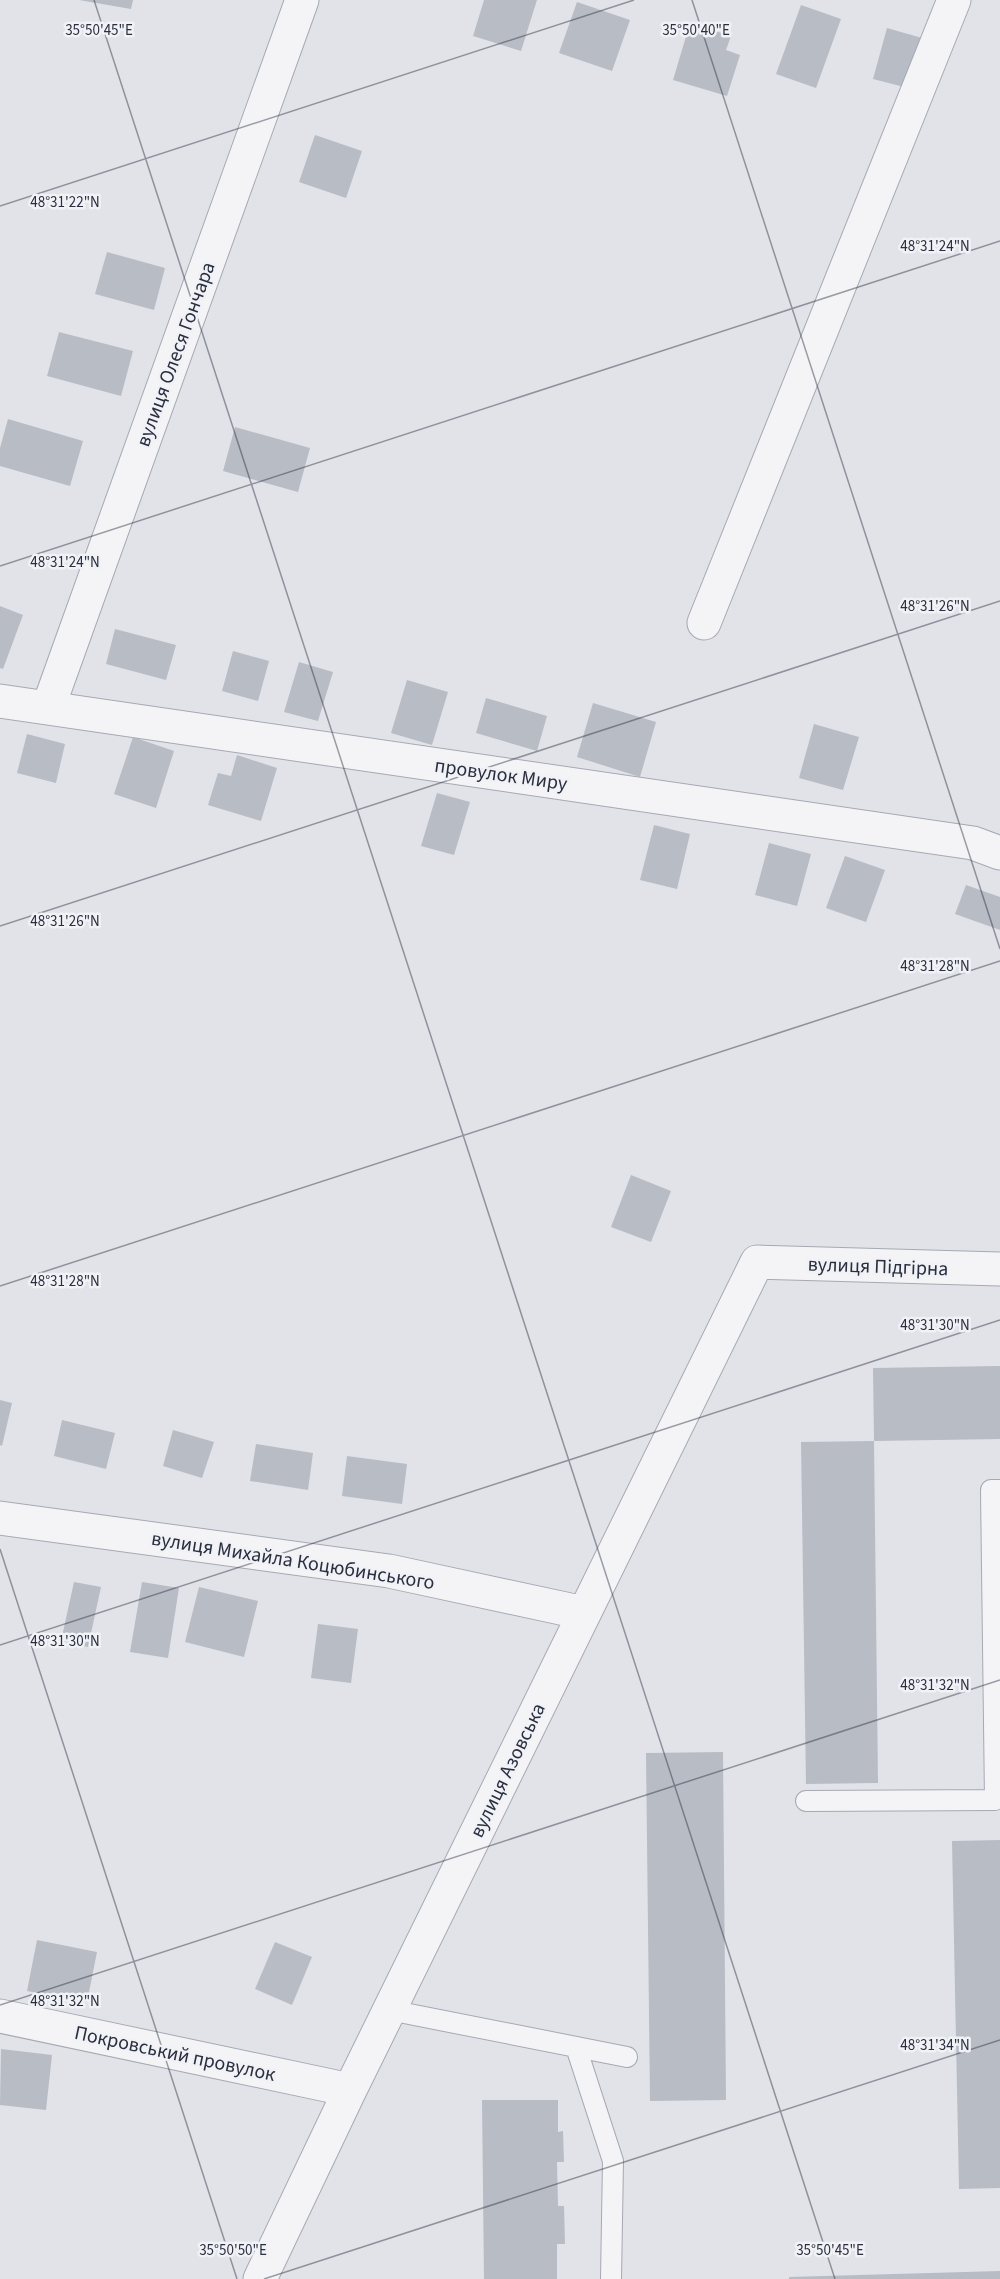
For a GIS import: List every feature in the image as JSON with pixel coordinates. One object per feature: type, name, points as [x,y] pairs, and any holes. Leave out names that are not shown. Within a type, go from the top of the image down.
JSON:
[{"type":"street","name":"вулиця Олеся Гончара","points":[[48,708],[302,0]]},
{"type":"street","points":[[704,623],[954,0]]},
{"type":"street","name":"провулок Миру","points":[[0,701],[973,843],[1000,853]]},
{"type":"street","name":"вулиця Підгірна","points":[[757,1262],[1000,1269]]},
{"type":"street","name":"вулиця Азовська","points":[[260,2279],[389,2010],[757,1262]]},
{"type":"street","name":"вулиця Михайла Коцюбинського","points":[[0,1518],[389,1571],[584,1613]]},
{"type":"street","name":"Покровський провулок","points":[[0,2016],[350,2090]]},
{"type":"lane","points":[[806,1801],[995,1800],[997,1739],[991,1490],[1000,1490]]},
{"type":"lane","points":[[389,2010],[627,2057]]},
{"type":"lane","points":[[576,2047],[613,2161],[611,2279]]},
{"type":"building","points":[[79,0],[133,0],[131,9]]},
{"type":"building","points":[[484,0],[537,0],[521,51],[473,36]]},
{"type":"building","points":[[577,2],[630,20],[612,71],[559,53]]},
{"type":"building","points":[[801,5],[841,19],[816,88],[776,74]]},
{"type":"building","points":[[690,23],[731,36],[726,50],[740,55],[727,96],[673,80]]},
{"type":"building","points":[[887,28],[922,38],[908,88],[873,79]]},
{"type":"building","points":[[315,135],[362,151],[346,198],[299,182]]},
{"type":"building","points":[[107,252],[165,268],[154,310],[95,294]]},
{"type":"building","points":[[59,332],[133,351],[121,396],[47,376]]},
{"type":"building","points":[[8,419],[83,441],[70,486],[0,466],[0,448]]},
{"type":"building","points":[[235,427],[310,448],[298,492],[223,471]]},
{"type":"building","points":[[0,606],[23,615],[3,669],[0,668]]},
{"type":"building","points":[[115,629],[176,645],[166,680],[106,664]]},
{"type":"building","points":[[233,651],[269,661],[258,701],[222,691]]},
{"type":"building","points":[[299,662],[333,672],[318,721],[284,712]]},
{"type":"building","points":[[407,680],[448,692],[432,745],[391,733]]},
{"type":"building","points":[[486,698],[547,716],[537,751],[476,733]]},
{"type":"building","points":[[593,703],[656,722],[640,777],[577,757]]},
{"type":"building","points":[[814,724],[859,737],[843,790],[799,778]]},
{"type":"building","points":[[27,734],[65,744],[56,783],[17,773]]},
{"type":"building","points":[[133,737],[174,751],[156,808],[114,794]]},
{"type":"building","points":[[237,755],[277,768],[261,821],[208,805],[218,773],[231,776]]},
{"type":"building","points":[[437,793],[470,802],[454,855],[421,846]]},
{"type":"building","points":[[654,825],[690,834],[677,889],[640,880]]},
{"type":"building","points":[[769,843],[811,854],[797,906],[755,895]]},
{"type":"building","points":[[845,856],[885,870],[866,922],[826,908]]},
{"type":"building","points":[[966,885],[1000,897],[1000,930],[955,914]]},
{"type":"building","points":[[631,1175],[671,1191],[651,1242],[611,1227]]},
{"type":"building","points":[[1000,1366],[1000,1439],[874,1441],[873,1368]]},
{"type":"building","points":[[0,1400],[12,1403],[2,1446],[0,1445]]},
{"type":"building","points":[[62,1420],[115,1433],[106,1469],[54,1456]]},
{"type":"building","points":[[173,1430],[214,1442],[202,1478],[163,1466]]},
{"type":"building","points":[[874,1441],[878,1783],[806,1784],[801,1442]]},
{"type":"building","points":[[256,1444],[313,1453],[308,1490],[250,1481]]},
{"type":"building","points":[[347,1456],[407,1464],[402,1504],[342,1496]]},
{"type":"building","points":[[74,1582],[101,1587],[88,1647],[61,1641]]},
{"type":"building","points":[[142,1582],[179,1588],[168,1658],[130,1652]]},
{"type":"building","points":[[199,1587],[258,1601],[244,1657],[185,1642]]},
{"type":"building","points":[[318,1624],[358,1629],[351,1683],[311,1678]]},
{"type":"building","points":[[723,1752],[726,2100],[650,2101],[646,1753]]},
{"type":"building","points":[[1000,1840],[1000,2188],[959,2189],[952,1841]]},
{"type":"building","points":[[37,1940],[97,1952],[87,2002],[27,1991]]},
{"type":"building","points":[[275,1942],[312,1957],[292,2005],[255,1989]]},
{"type":"building","points":[[1,2049],[52,2055],[46,2110],[0,2105]]},
{"type":"building","points":[[482,2100],[558,2100],[558,2132],[563,2131],[564,2162],[557,2162],[558,2206],[564,2206],[565,2244],[557,2244],[557,2279],[484,2279]]},
{"type":"building","points":[[1000,2271],[1000,2279],[789,2279],[789,2277]]}]
